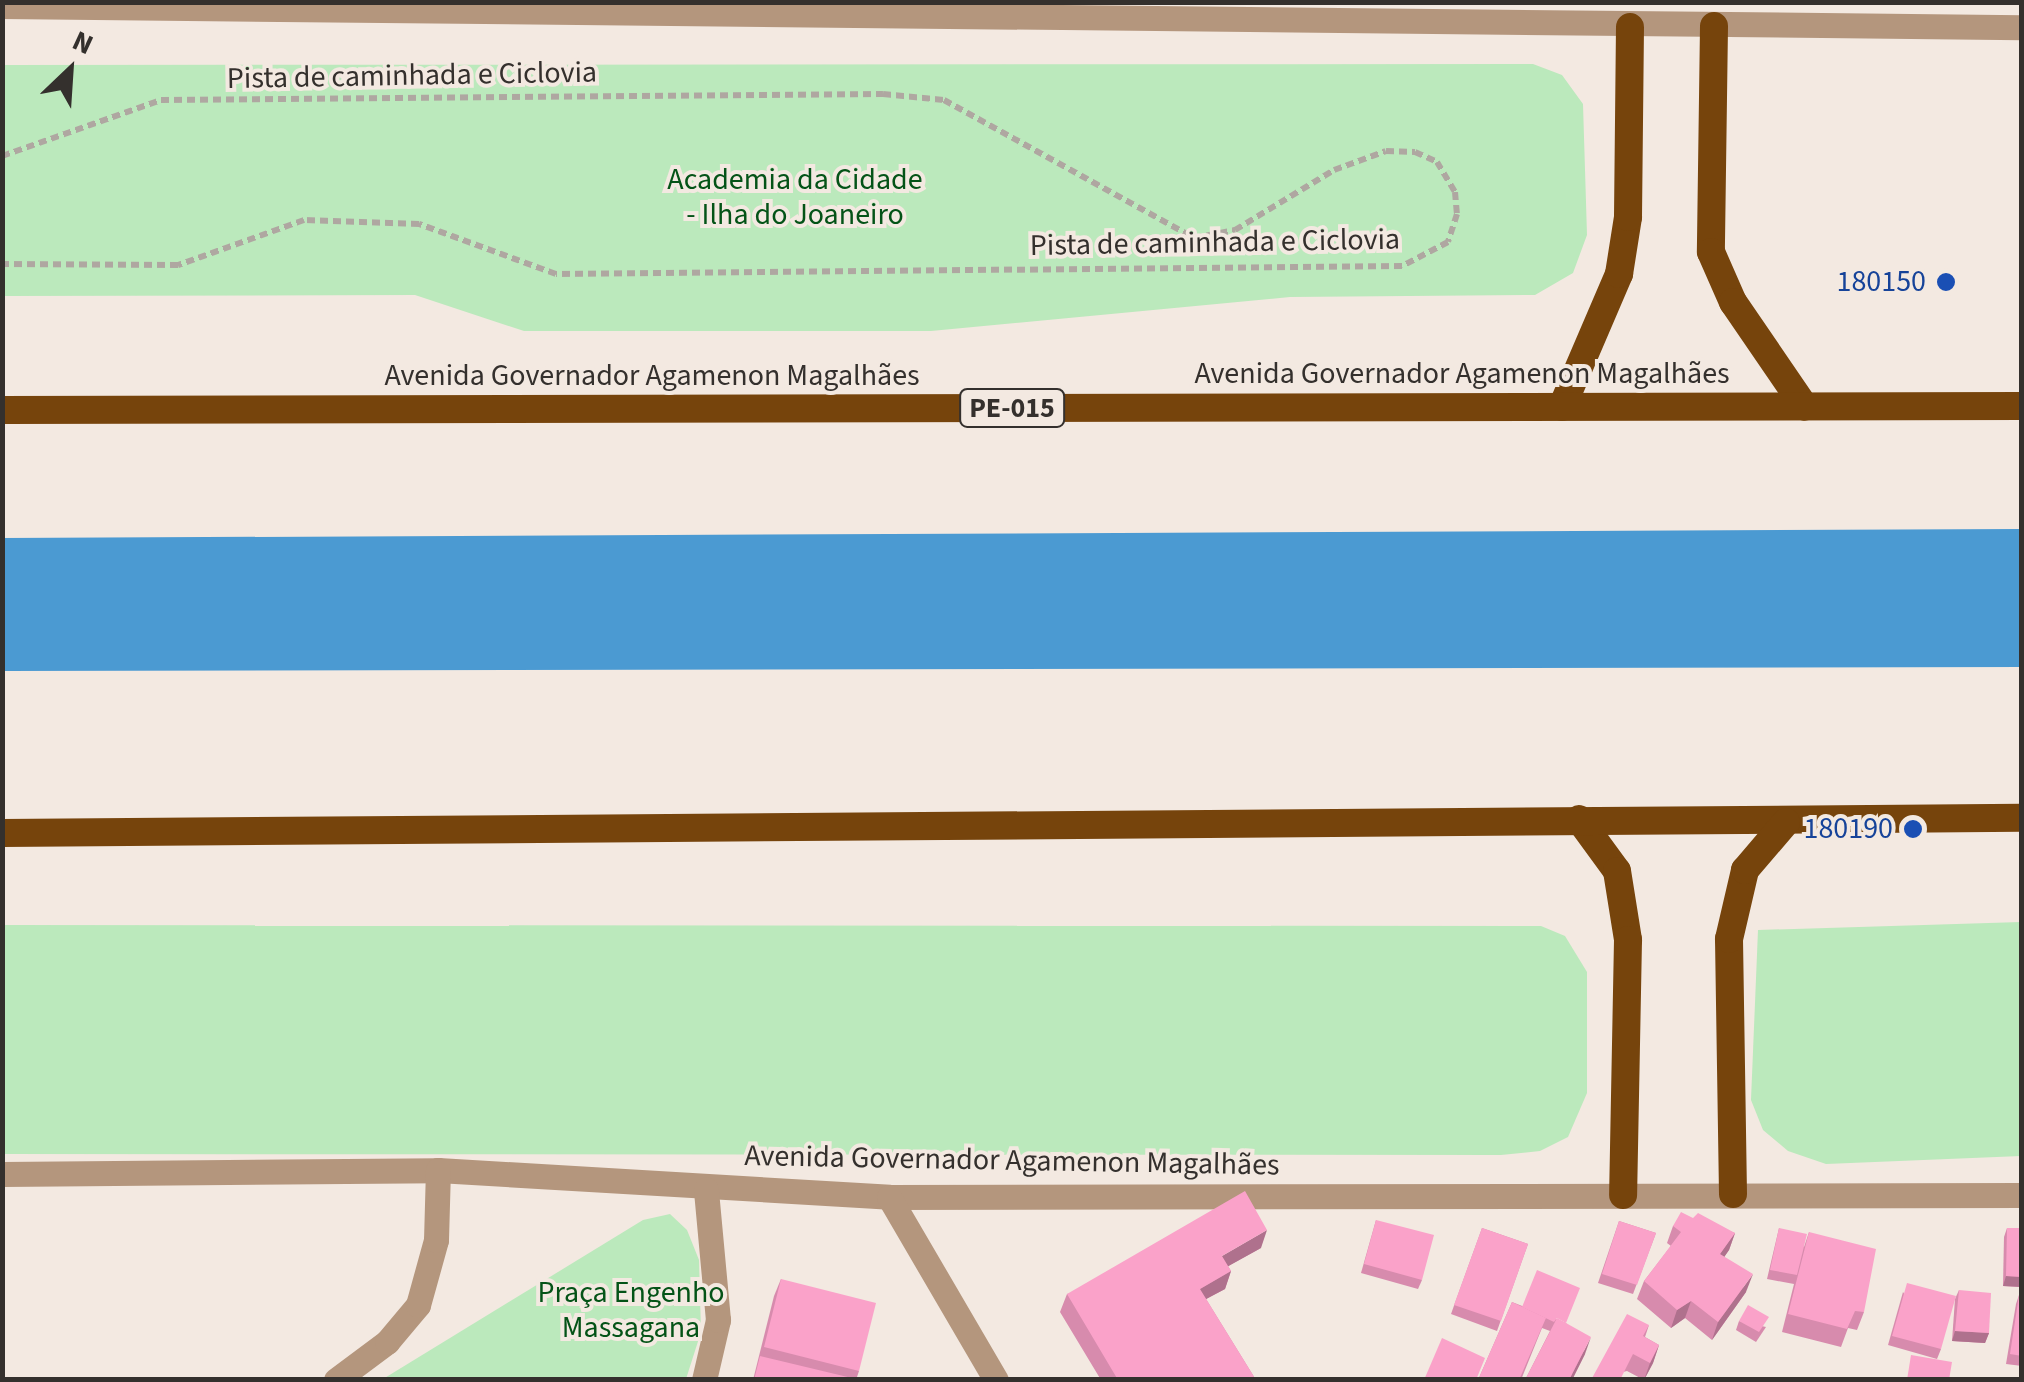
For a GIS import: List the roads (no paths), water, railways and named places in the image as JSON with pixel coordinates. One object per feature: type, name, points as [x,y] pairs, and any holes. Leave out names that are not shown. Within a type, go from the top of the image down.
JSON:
[{"type":"highway","points":[[1714,26],[1711,252],[1732,302],[1806,406]]},
{"type":"highway","points":[[1562,406],[1619,274],[1628,216],[1630,27]]},
{"type":"highway","name":"Avenida Governador Agamenon Magalhães","points":[[2,410],[2022,406]]},
{"type":"highway","points":[[2,833],[2022,818]]},
{"type":"highway","points":[[1578,819],[1617,871],[1628,940],[1623,1195]]},
{"type":"highway","points":[[1733,1194],[1729,939],[1745,870],[1786,822]]},
{"type":"street","points":[[2,6],[1201,11],[1630,27],[2022,27]]},
{"type":"street","points":[[336,1380],[388,1342],[418,1305],[436,1240],[438,1170]]},
{"type":"street","name":"Avenida Governador Agamenon Magalhães","points":[[2,1174],[438,1170],[706,1190],[889,1198],[2022,1195]]},
{"type":"street","points":[[704,1380],[718,1320],[706,1190]]},
{"type":"street","points":[[889,1198],[996,1380]]},
{"type":"water","points":[[2021,529],[2021,667],[3,671],[3,538]]},
{"type":"place","name":"180150","points":[[1946,282]]},
{"type":"place","name":"180190","points":[[1913,829]]},
{"type":"park label","name":"Academia da Cidade - Ilha do Joaneiro","points":[[795,197]]},
{"type":"park label","name":"Praça Engenho Massagana","points":[[631,1310]]}]
